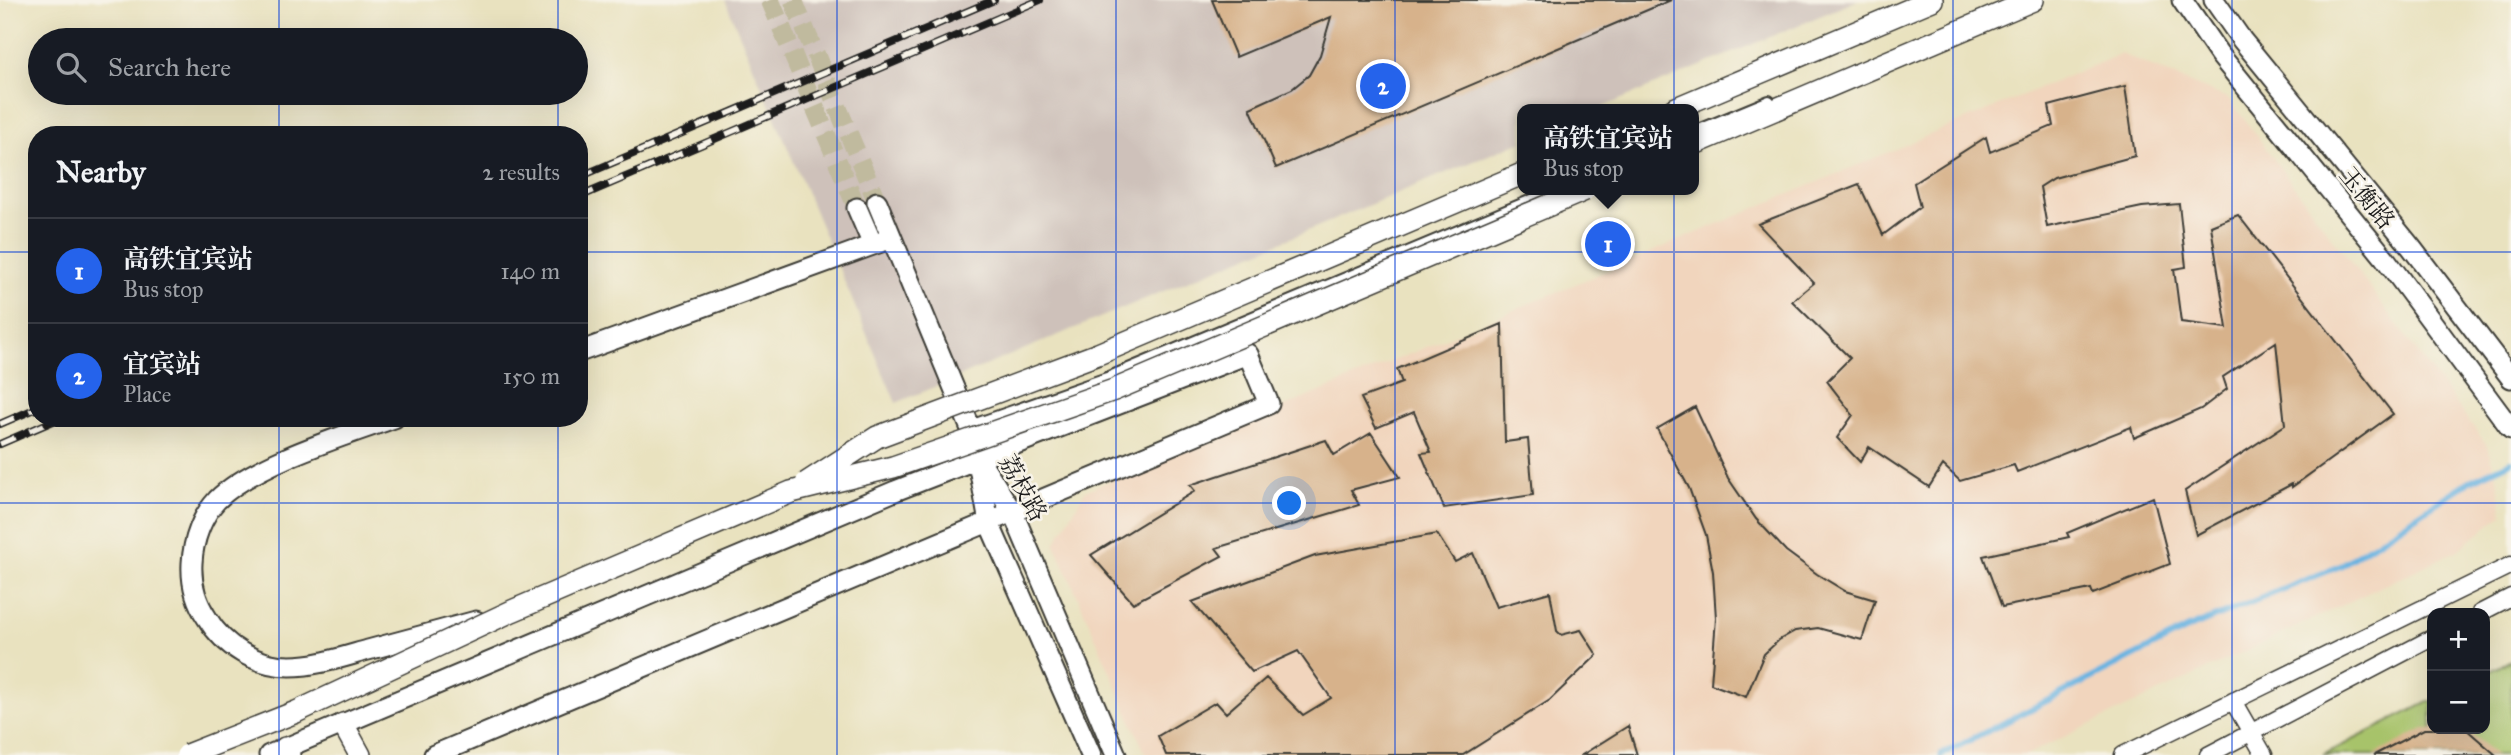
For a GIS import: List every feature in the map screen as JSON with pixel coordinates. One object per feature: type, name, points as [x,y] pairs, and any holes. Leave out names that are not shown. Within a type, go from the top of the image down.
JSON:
[{"type":"main road","points":[[1686,104],[1932,0]]},
{"type":"main road","points":[[1699,142],[2033,0]]},
{"type":"main road","points":[[792,492],[877,437],[1098,354],[1517,176]]},
{"type":"main road","points":[[212,755],[296,712],[512,611],[792,492],[893,467],[1114,390],[1574,195]]},
{"type":"main road","points":[[187,755],[296,712]]},
{"type":"main road","points":[[343,723],[360,755]]},
{"type":"street","points":[[1699,130],[2010,0]]},
{"type":"street","name":"玉衡路","points":[[2182,0],[2219,54],[2385,257],[2511,429]]},
{"type":"street","name":"玉衡路","points":[[2214,0],[2242,40],[2412,247],[2511,378]]},
{"type":"street","points":[[970,426],[1107,378],[1544,195]]},
{"type":"street","points":[[877,202],[970,426],[979,458]]},
{"type":"street","points":[[857,208],[873,245]]},
{"type":"street","points":[[588,349],[892,238]]},
{"type":"street","points":[[281,753],[343,723],[979,458],[1248,354],[1269,404],[434,755]]},
{"type":"street","points":[[372,427],[267,468],[236,484],[216,501],[200,527],[192,556],[194,587],[205,617],[215,631],[241,652],[274,664],[291,666],[334,659],[512,611]]},
{"type":"street","name":"荔枝路","points":[[979,458],[1013,513],[1116,755]]},
{"type":"street","name":"荔枝路","points":[[979,458],[989,523],[1091,755]]},
{"type":"street","points":[[2123,755],[2511,565]]},
{"type":"street","points":[[2490,608],[2511,597]]},
{"type":"street","points":[[2208,755],[2427,641]]},
{"type":"street","points":[[2233,701],[2264,755]]},
{"type":"shaded area","points":[[725,0],[1858,0],[1610,104],[1517,104],[1517,143],[896,403]]},
{"type":"shaded area","points":[[2121,54],[2229,99],[2486,444],[2497,477],[2503,514],[2458,550],[2026,755],[1146,755],[1055,544],[1085,491]]},
{"type":"green space","points":[[2511,660],[2511,755],[2323,755],[2427,703],[2427,734],[2490,734],[2490,671]]},
{"type":"building","points":[[1212,0],[1671,0],[1276,168],[1250,108],[1292,89],[1309,75],[1320,55],[1331,17],[1236,57]]},
{"type":"building","points":[[2125,86],[2135,156],[2054,178],[2040,187],[2047,227],[2142,207],[2179,204],[2186,267],[2174,269],[2181,322],[2227,328],[2211,226],[2238,215],[2393,414],[2292,487],[2292,484],[2196,535],[2185,491],[2285,425],[2276,342],[2223,377],[2227,389],[2201,409],[2134,438],[2131,427],[2017,472],[2014,465],[1960,481],[1943,465],[1929,487],[1869,447],[1860,462],[1837,438],[1853,415],[1827,381],[1850,358],[1792,301],[1814,283],[1758,224],[1859,184],[1883,235],[1920,207],[1914,183],[1986,137],[1990,152],[2053,126],[2049,106]]},
{"type":"building","points":[[1502,324],[1505,442],[1528,439],[1533,495],[1444,508],[1421,453],[1431,452],[1414,412],[1376,428],[1361,398],[1402,383],[1397,369]]},
{"type":"building","points":[[1695,407],[1728,478],[1756,519],[1786,551],[1817,574],[1845,591],[1875,600],[1862,640],[1818,628],[1795,631],[1779,640],[1764,654],[1746,697],[1711,684],[1716,618],[1713,572],[1706,535],[1689,488],[1657,429]]},
{"type":"building","points":[[1371,433],[1400,477],[1351,490],[1359,505],[1216,548],[1222,556],[1133,603],[1091,555],[1195,491],[1190,485],[1326,440],[1334,455]]},
{"type":"building","points":[[2153,497],[2170,564],[2093,594],[2091,589],[2002,607],[1983,556],[2069,537],[2067,533]]},
{"type":"building","points":[[1437,534],[1455,562],[1473,553],[1496,607],[1550,592],[1557,631],[1561,635],[1581,630],[1597,655],[1550,700],[1463,755],[1166,755],[1158,736],[1216,702],[1226,713],[1266,678],[1303,715],[1331,698],[1298,651],[1252,672],[1192,602],[1315,556]]},
{"type":"building","points":[[1628,726],[1637,755],[1582,755]]},
{"type":"building","points":[[2427,729],[2427,734],[2472,734],[2496,755],[2374,755]]},
{"type":"waterway","points":[[1941,755],[2189,628],[2340,566],[2470,481],[2511,462]]},
{"type":"tunnel","points":[[770,0],[857,208]]},
{"type":"tunnel","points":[[793,0],[877,202]]},
{"type":"railway","points":[[588,173],[994,0]]},
{"type":"railway","points":[[588,193],[1040,0]]},
{"type":"railway","points":[[0,424],[28,412]]},
{"type":"railway","points":[[0,444],[39,427]]},
{"type":"place","name":"宜宾站","points":[[1383,86]]},
{"type":"place","name":"高铁宜宾站","points":[[1608,244]]}]
